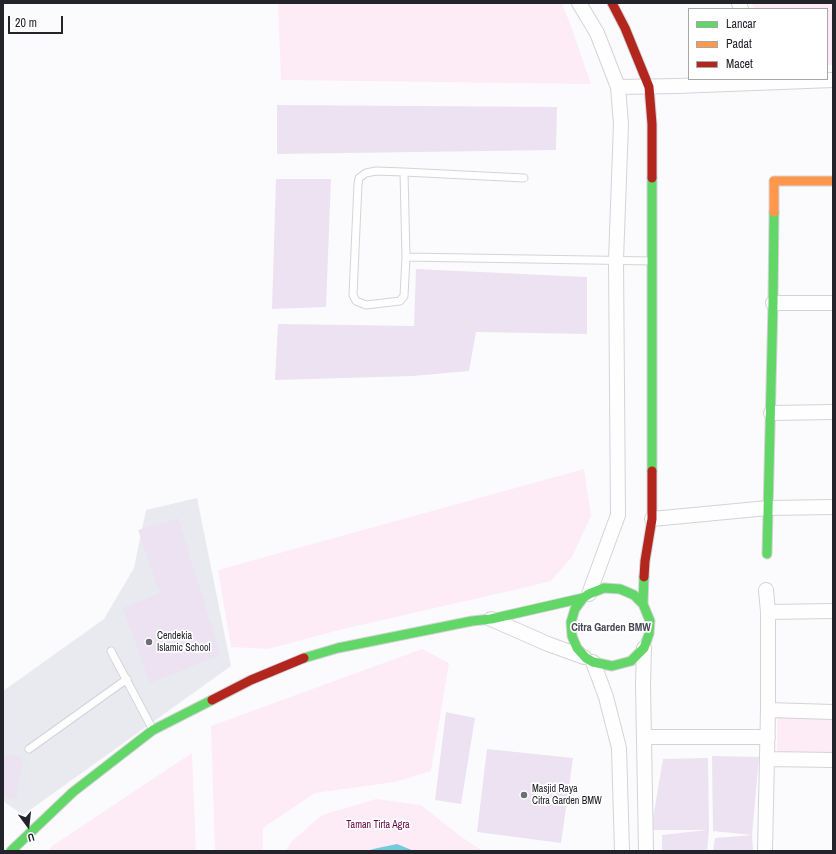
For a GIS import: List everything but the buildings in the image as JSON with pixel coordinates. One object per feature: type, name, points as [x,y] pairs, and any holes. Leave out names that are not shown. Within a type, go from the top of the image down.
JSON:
[{"type":"street","points":[[579,3],[597,33],[618,87],[621,124],[616,260],[618,515],[586,596],[575,609],[571,622],[572,636],[577,648],[590,660],[606,697],[619,748],[622,851]]},
{"type":"street","points":[[612,3],[625,28],[649,87],[652,124],[652,519],[645,561],[643,604]]},
{"type":"street","points":[[618,87],[649,87],[770,80],[833,80]]},
{"type":"street","points":[[767,554],[771,413],[774,181],[833,181]]},
{"type":"street","points":[[773,303],[833,303]]},
{"type":"street","points":[[771,413],[833,412]]},
{"type":"street","points":[[652,519],[768,508],[833,507]]},
{"type":"street","points":[[11,851],[72,792],[153,730],[251,680],[307,657],[338,648],[491,619],[586,596],[604,588],[620,589],[634,596],[643,604],[650,620],[650,634],[644,648],[643,685],[646,851]]},
{"type":"street","points":[[765,851],[768,738],[768,612],[766,590]]},
{"type":"street","points":[[768,612],[833,611]]},
{"type":"street","points":[[491,619],[548,644],[590,660],[612,666],[630,661],[644,648]]},
{"type":"street","points":[[768,710],[833,712]]},
{"type":"street","points":[[645,736],[768,738]]},
{"type":"street","points":[[767,759],[833,760]]},
{"type":"lane","points":[[404,172],[406,257],[404,296],[400,301],[366,305],[356,301],[353,295],[359,178],[366,174],[376,172],[404,172],[524,178]]},
{"type":"lane","points":[[406,257],[652,261]]},
{"type":"lane","points":[[111,651],[153,730]]},
{"type":"lane","points":[[29,749],[127,679]]},
{"type":"shaded area","name":"Cendekia Islamic School","points":[[197,498],[231,666],[23,815],[3,801],[3,691],[104,619],[134,568],[146,510]]},
{"type":"green space","points":[[278,3],[562,3],[591,84],[281,80]]},
{"type":"green space","points":[[751,3],[833,3],[833,65],[828,65],[828,8],[754,8]]},
{"type":"green space","points":[[584,469],[591,516],[572,557],[551,581],[343,629],[268,649],[231,647],[218,570]]},
{"type":"green space","points":[[422,649],[449,663],[431,771],[395,782],[315,793],[263,828],[263,851],[215,851],[211,726]]},
{"type":"green space","points":[[777,718],[833,718],[833,755],[777,755]]},
{"type":"green space","points":[[192,753],[196,851],[48,851],[52,846]]},
{"type":"green space","name":"Taman Tirta Agra","points":[[376,799],[421,805],[460,836],[483,851],[286,851],[291,842],[322,815]]},
{"type":"water","points":[[397,844],[414,851],[368,851],[373,849]]},
{"type":"traffic: fast","points":[[652,178],[652,471]]},
{"type":"traffic: fast","points":[[767,554],[774,212]]},
{"type":"traffic: fast","points":[[643,604],[634,595],[620,589],[604,588],[589,594],[583,598],[575,609],[571,622],[572,636],[577,648],[586,658],[593,662],[612,666],[631,661],[644,648],[649,634],[650,621],[643,604],[644,577]]},
{"type":"traffic: fast","points":[[304,658],[338,648],[472,621],[491,619],[583,598]]},
{"type":"traffic: fast","points":[[11,851],[73,792],[153,730],[212,700]]},
{"type":"traffic: slow","points":[[774,212],[774,181],[833,181]]},
{"type":"traffic: jam","points":[[612,3],[625,28],[649,87],[652,124],[652,178]]},
{"type":"traffic: jam","points":[[644,577],[652,519],[652,471]]},
{"type":"traffic: jam","points":[[212,700],[251,680],[304,658]]},
{"type":"place","name":"Cendekia Islamic School","points":[[149,642]]},
{"type":"place","name":"Masjid Raya Citra Garden BMW","points":[[524,795]]},
{"type":"district","name":"Citra Garden BMW","points":[[611,628]]}]
